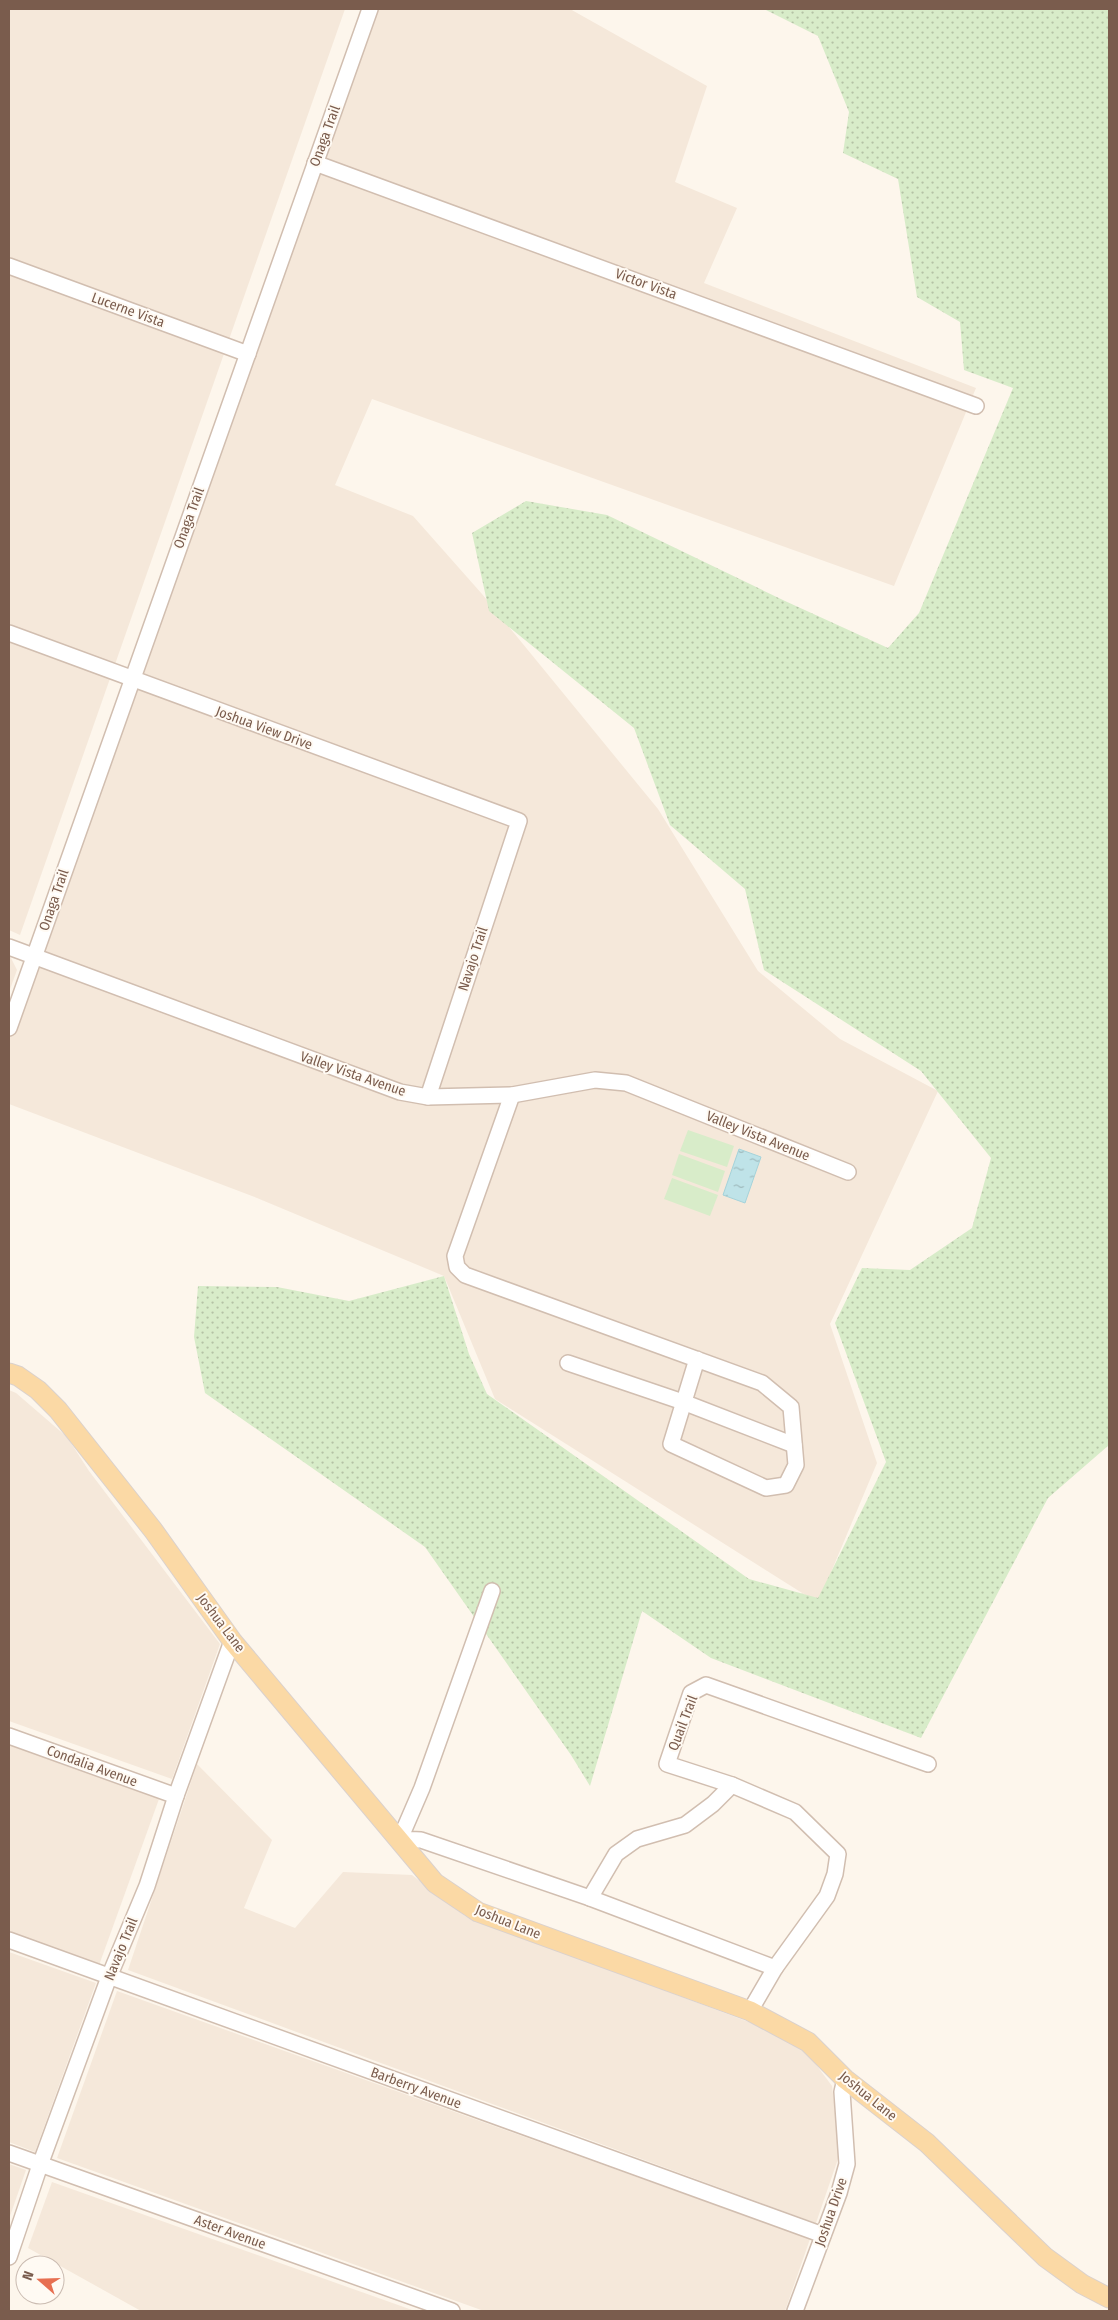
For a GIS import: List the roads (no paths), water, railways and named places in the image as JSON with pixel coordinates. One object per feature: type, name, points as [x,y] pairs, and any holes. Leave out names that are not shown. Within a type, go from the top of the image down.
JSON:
[{"type":"main road","name":"Joshua Lane","points":[[9,1373],[18,1376],[38,1390],[58,1410],[153,1530],[232,1641],[400,1839],[434,1882],[478,1912],[750,2011],[808,2042],[845,2079],[927,2143],[1045,2257],[1082,2284],[1109,2298]]},
{"type":"street","name":"Onaga Trail","points":[[9,1028],[370,9]]},
{"type":"street","name":"Victor Vista","points":[[315,163],[976,406]]},
{"type":"street","name":"Lucerne Vista","points":[[9,266],[248,354]]},
{"type":"street","name":"Joshua View Drive","points":[[9,633],[132,680],[519,821]]},
{"type":"street","name":"Navajo Trail","points":[[428,1097],[519,821]]},
{"type":"street","name":"Valley Vista Avenue","points":[[9,947],[400,1092],[428,1097],[512,1095],[595,1080],[626,1083],[848,1172]]},
{"type":"street","points":[[512,1095],[455,1256],[457,1267],[465,1275],[697,1359],[762,1383],[791,1407],[796,1465],[786,1485],[766,1488],[671,1444],[697,1359]]},
{"type":"street","points":[[568,1363],[683,1402],[794,1444]]},
{"type":"street","points":[[492,1591],[422,1788],[400,1839],[421,1840],[590,1898],[775,1968],[750,2011]]},
{"type":"street","name":"Navajo Trail","points":[[9,2257],[40,2165],[109,1977],[147,1886],[176,1796],[232,1641]]},
{"type":"street","name":"Quail Trail","points":[[775,1968],[827,1896],[835,1874],[838,1854],[795,1812],[732,1784],[667,1764],[692,1692],[706,1685],[928,1764]]},
{"type":"street","name":"Condalia Avenue","points":[[9,1736],[176,1796]]},
{"type":"street","points":[[590,1898],[616,1854],[637,1839],[685,1825],[713,1804],[732,1784]]},
{"type":"street","name":"Barberry Avenue","points":[[9,1940],[823,2235]]},
{"type":"street","name":"Joshua Drive","points":[[795,2311],[839,2193],[846,2164],[842,2092],[845,2079]]},
{"type":"street","name":"Aster Avenue","points":[[9,2153],[452,2311]]},
{"type":"water","points":[[739,1149],[761,1157],[745,1203],[723,1195]]}]
